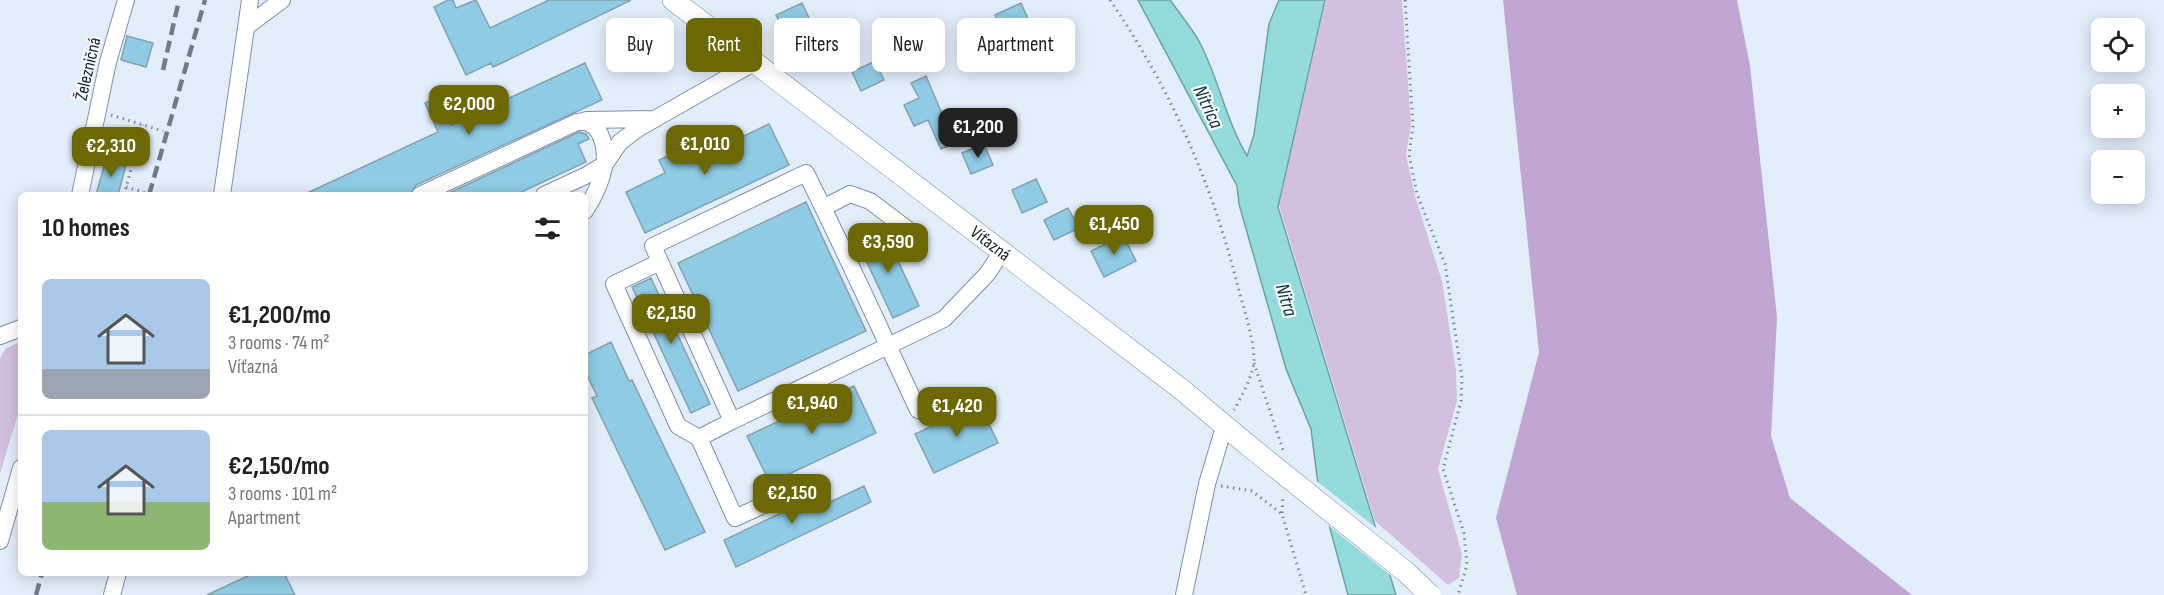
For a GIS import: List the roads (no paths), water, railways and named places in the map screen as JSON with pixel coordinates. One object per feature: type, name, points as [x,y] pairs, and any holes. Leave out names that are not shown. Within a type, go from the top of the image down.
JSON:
[{"type":"main road","name":"Víťazná","points":[[673,0],[697,18]]},
{"type":"main road","name":"Víťazná","points":[[762,67],[1181,390],[1406,572],[1430,595]]},
{"type":"street","name":"Železničná","points":[[81,192],[108,62],[126,0]]},
{"type":"street","points":[[222,192],[250,0]]},
{"type":"street","points":[[246,27],[282,0]]},
{"type":"street","points":[[588,206],[597,189],[604,164],[620,142],[655,119],[737,72]]},
{"type":"street","points":[[426,192],[577,122],[655,119]]},
{"type":"street","points":[[586,120],[594,123],[599,130],[604,164]]},
{"type":"street","points":[[550,192],[604,164]]},
{"type":"street","points":[[732,421],[653,246],[806,173],[918,410]]},
{"type":"street","points":[[823,208],[850,194],[870,201],[907,229]]},
{"type":"street","points":[[699,438],[945,319],[987,274],[1002,252]]},
{"type":"street","points":[[660,262],[614,284],[678,426],[699,438],[735,518],[801,488]]},
{"type":"street","points":[[0,336],[18,329]]},
{"type":"street","points":[[1184,595],[1207,484],[1224,427]]},
{"type":"street","points":[[0,541],[18,478]]},
{"type":"street","points":[[112,595],[117,576]]},
{"type":"water","points":[[1138,0],[1170,0],[1190,26],[1207,57],[1233,128],[1247,156],[1254,135],[1269,24],[1279,0],[1325,0],[1278,207],[1396,595],[1348,595],[1318,484],[1311,429],[1286,369],[1239,204],[1237,186]]},
{"type":"railway","points":[[163,70],[179,0]]},
{"type":"railway","points":[[150,192],[205,0]]},
{"type":"railway","points":[[36,595],[41,576]]},
{"type":"water label","name":"Nitrica","points":[[1208,107]]},
{"type":"water label","name":"Nitra","points":[[1286,300]]}]
